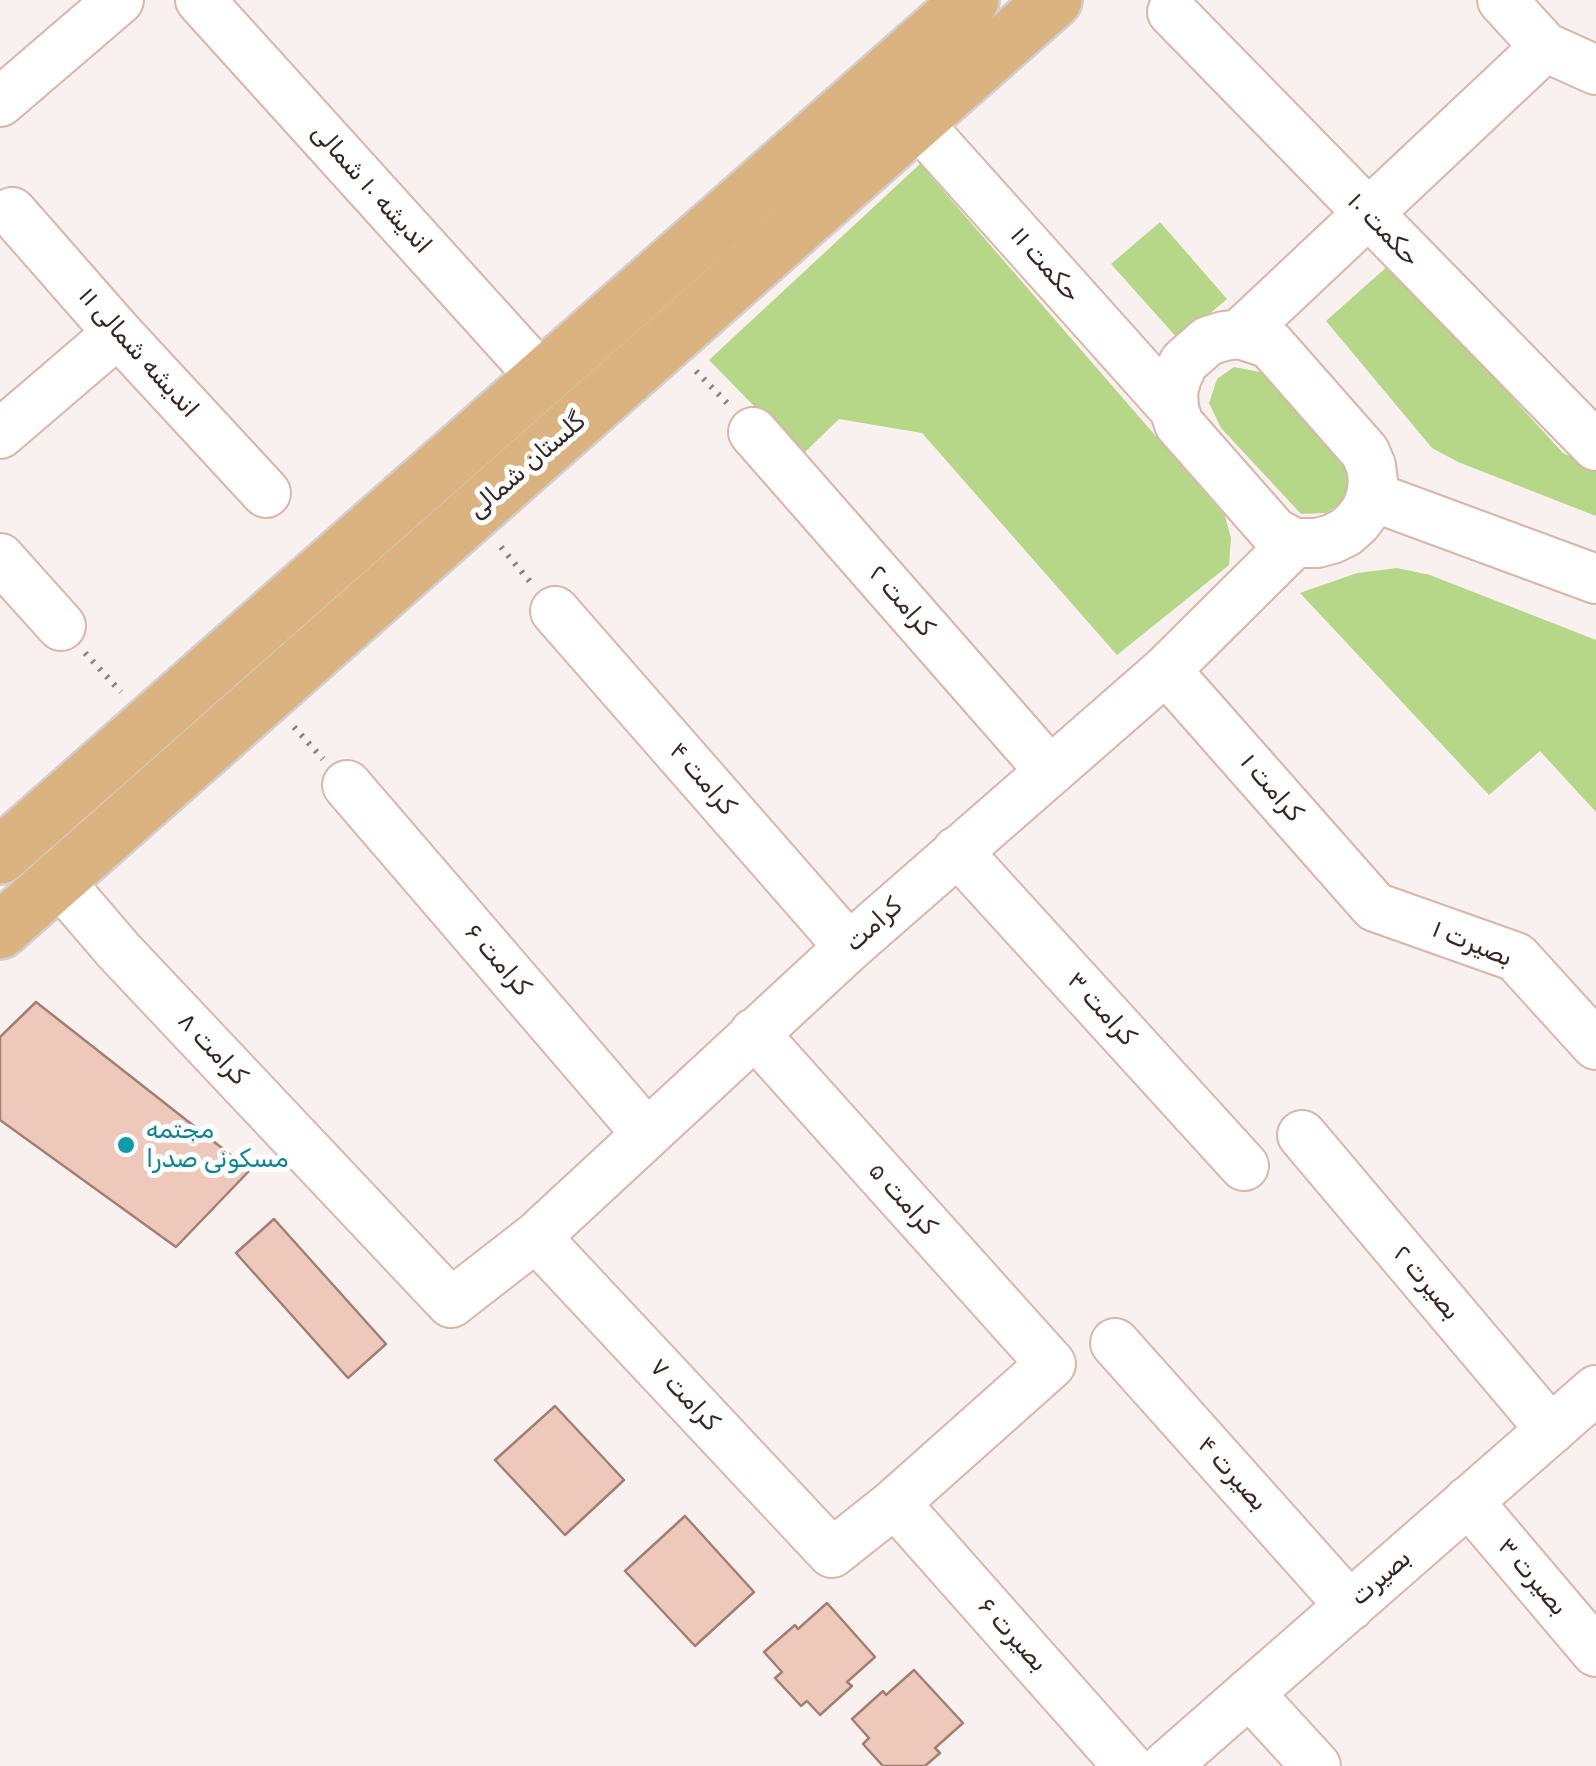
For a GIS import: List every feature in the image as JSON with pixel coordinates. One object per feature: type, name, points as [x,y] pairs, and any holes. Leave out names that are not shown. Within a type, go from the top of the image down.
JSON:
[{"type":"main road","points":[[0,856],[971,0]]},
{"type":"main road","name":"گلستان شمالی","points":[[0,932],[1054,0]]},
{"type":"main road","points":[[542,378],[579,420]]},
{"type":"street","points":[[0,102],[119,0]]},
{"type":"street","name":"اندیشه ۱۰ شمالی","points":[[200,0],[542,378]]},
{"type":"street","points":[[1502,0],[1545,47],[1596,70]]},
{"type":"street","name":"حکمت ۱۰","points":[[1172,12],[1596,446]]},
{"type":"street","points":[[1240,334],[1545,47]]},
{"type":"street","name":"حکمت ۱۱","points":[[916,122],[1174,409],[1179,424],[1274,532],[1294,542]]},
{"type":"street","name":"اندیشه شمالی ۱۱","points":[[12,212],[266,493]]},
{"type":"street","points":[[0,434],[118,332]]},
{"type":"street","points":[[1174,409],[1173,392],[1184,362],[1208,341],[1240,334],[1270,344],[1366,452],[1373,481],[1366,510],[1346,532],[1317,543],[1294,542]]},
{"type":"street","name":"کرامت ۲","points":[[753,432],[1050,771]]},
{"type":"street","points":[[1371,496],[1596,579]]},
{"type":"street","name":"کرامت","points":[[450,1303],[536,1237],[849,947],[1166,670],[1294,542]]},
{"type":"street","points":[[0,558],[61,626]]},
{"type":"street","name":"کرامت ۴","points":[[555,611],[849,947]]},
{"type":"street","name":"کرامت ۱","points":[[1166,670],[1375,907]]},
{"type":"street","name":"کرامت ۶","points":[[347,785],[647,1134]]},
{"type":"street","name":"کرامت ۳","points":[[957,852],[1244,1166]]},
{"type":"street","name":"کرامت ۸","points":[[58,880],[450,1303]]},
{"type":"street","name":"بصیرت ۱","points":[[1375,907],[1516,957],[1596,1045]]},
{"type":"street","name":"کرامت ۵","points":[[754,1034],[1050,1364],[896,1503]]},
{"type":"street","name":"بصیرت ۲","points":[[1302,1135],[1551,1430]]},
{"type":"street","name":"کرامت ۷","points":[[536,1237],[832,1553],[896,1503]]},
{"type":"street","name":"بصیرت ۴","points":[[1116,1343],[1350,1606]]},
{"type":"street","name":"بصیرت","points":[[1166,1766],[1596,1390]]},
{"type":"street","name":"بصیرت ۳","points":[[1468,1502],[1596,1652]]},
{"type":"street","name":"بصیرت ۶","points":[[896,1503],[1128,1766]]},
{"type":"street","points":[[1249,1693],[1316,1766]]},
{"type":"path","points":[[668,341],[753,432]]},
{"type":"path","points":[[472,514],[555,611]]},
{"type":"path","points":[[61,626],[150,724]]},
{"type":"path","points":[[266,697],[347,785]]},
{"type":"green space","points":[[920,164],[1225,516],[1231,538],[1229,565],[1117,655],[922,433],[839,419],[802,455],[709,360]]},
{"type":"green space","points":[[1160,222],[1227,299],[1179,340],[1111,264]]},
{"type":"green space","points":[[1390,264],[1563,453],[1596,468],[1596,516],[1432,448],[1326,321]]},
{"type":"green space","points":[[1234,367],[1260,372],[1352,462],[1356,480],[1346,500],[1326,513],[1301,514],[1221,428],[1209,403],[1217,379]]},
{"type":"green space","points":[[1397,568],[1430,575],[1596,640],[1596,812],[1540,751],[1489,795],[1300,593],[1357,573]]},
{"type":"building","name":"مجتمه مسکونی صدرا","points":[[36,1002],[250,1170],[176,1247],[0,1120],[0,1037]]},
{"type":"building","points":[[274,1219],[386,1344],[348,1378],[236,1253]]},
{"type":"building","points":[[555,1406],[624,1480],[565,1535],[495,1460]]},
{"type":"building","points":[[685,1516],[754,1592],[695,1646],[625,1571]]},
{"type":"building","points":[[827,1603],[875,1657],[847,1682],[852,1686],[820,1715],[807,1701],[801,1706],[775,1678],[782,1672],[764,1652]]},
{"type":"building","points":[[914,1670],[963,1723],[935,1748],[940,1753],[925,1766],[883,1766],[863,1744],[869,1738],[852,1719]]},
{"type":"place","name":"مجتمه مسکونی صدرا","points":[[126,1145]]}]
